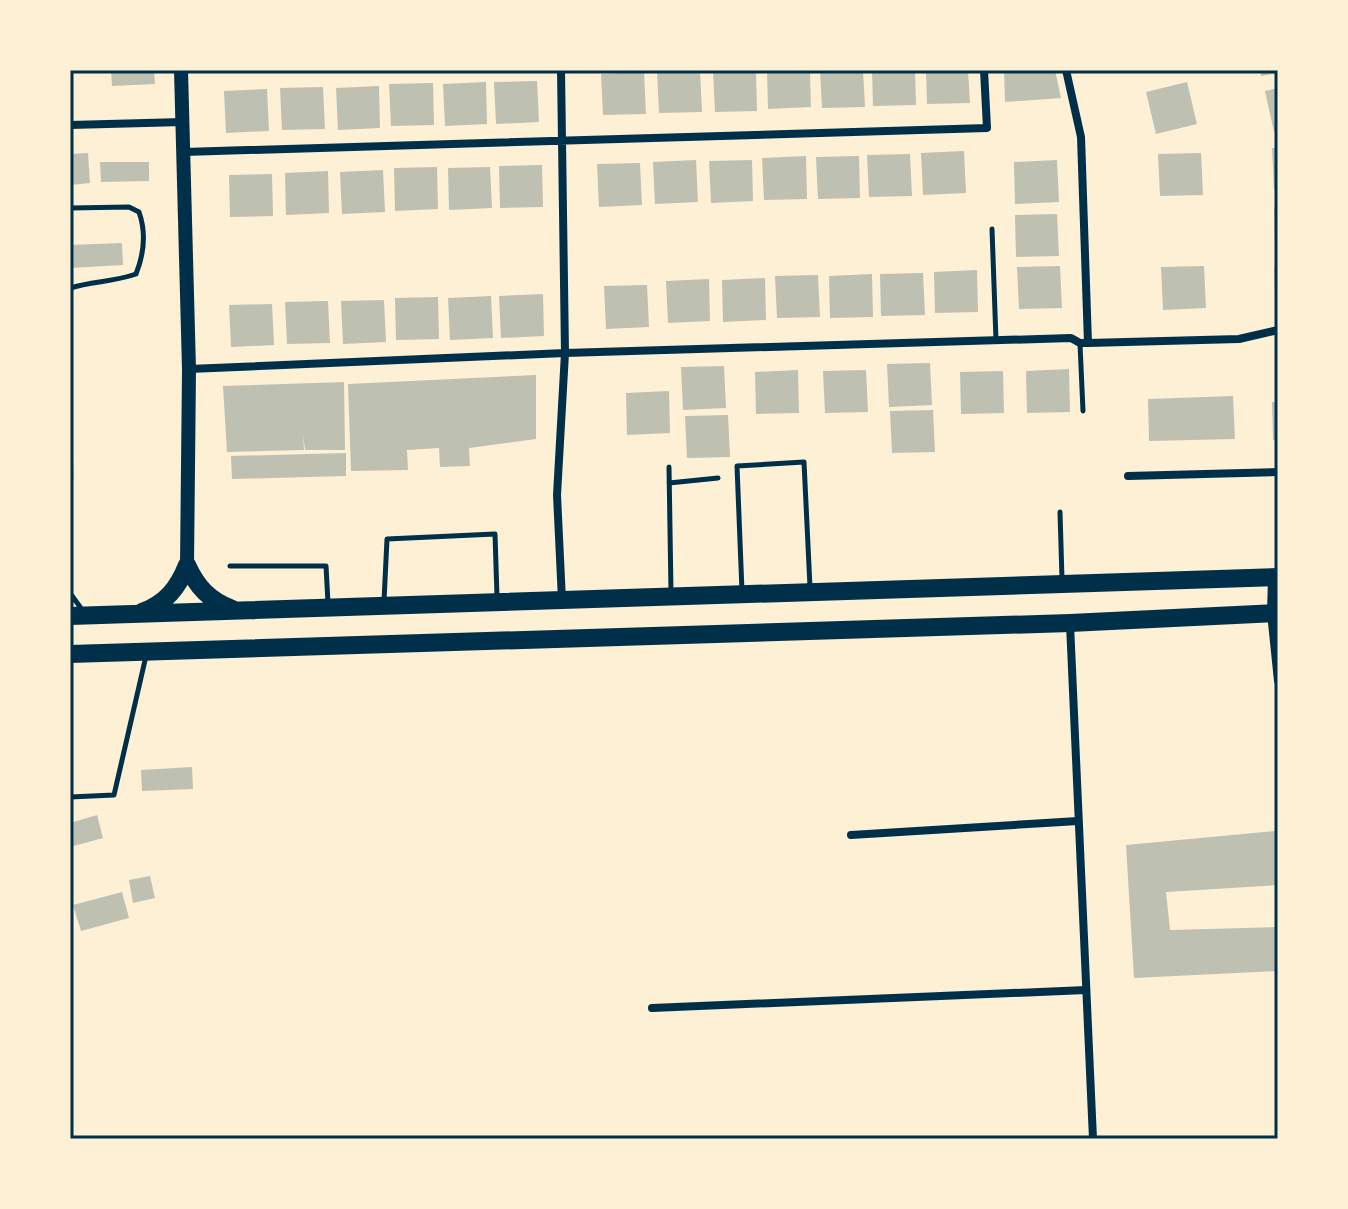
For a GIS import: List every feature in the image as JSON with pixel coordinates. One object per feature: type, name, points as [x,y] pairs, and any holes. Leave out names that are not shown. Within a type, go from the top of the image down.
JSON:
[{"type":"highway","points":[[187,565],[204,594],[235,611]]},
{"type":"highway","points":[[139,614],[156,607],[170,595],[187,565]]},
{"type":"highway","points":[[78,616],[562,600],[588,618],[671,597],[1275,578]]},
{"type":"highway","points":[[70,654],[148,651],[588,618],[1070,623],[1274,613]]},
{"type":"street","points":[[181,70],[189,369],[187,565]]},
{"type":"street","points":[[561,70],[565,353],[557,495],[562,600]]},
{"type":"street","points":[[184,152],[987,128],[984,70]]},
{"type":"street","points":[[1066,70],[1081,137],[1084,343]]},
{"type":"street","points":[[70,125],[183,122]]},
{"type":"street","points":[[189,369],[565,353],[1071,338],[1084,343],[1239,339],[1278,330]]},
{"type":"street","points":[[1128,476],[1278,472]]},
{"type":"street","points":[[1275,578],[1278,681]]},
{"type":"street","points":[[1070,623],[1093,1139]]},
{"type":"street","points":[[851,835],[1078,821]]},
{"type":"street","points":[[652,1008],[1086,990]]},
{"type":"lane","points":[[70,208],[129,207],[139,212],[143,223],[143,257],[136,274],[118,281],[70,288]]},
{"type":"lane","points":[[992,229],[996,341]]},
{"type":"lane","points":[[1083,411],[1084,343]]},
{"type":"lane","points":[[743,595],[737,466],[804,462],[810,592]]},
{"type":"lane","points":[[669,467],[671,597]]},
{"type":"lane","points":[[669,483],[718,478]]},
{"type":"lane","points":[[1060,512],[1063,584]]},
{"type":"lane","points":[[383,606],[387,539],[495,534],[497,602]]},
{"type":"lane","points":[[230,566],[326,566],[328,608]]},
{"type":"lane","points":[[70,593],[78,616]]},
{"type":"lane","points":[[70,797],[114,795],[148,651]]},
{"type":"building","points":[[111,70],[154,70],[155,84],[112,86]]},
{"type":"building","points":[[700,70],[702,112],[659,113],[657,71]]},
{"type":"building","points":[[713,70],[756,70],[757,111],[715,112]]},
{"type":"building","points":[[767,70],[810,70],[811,107],[768,109]]},
{"type":"building","points":[[820,70],[863,70],[865,107],[822,108]]},
{"type":"building","points":[[872,70],[915,70],[916,105],[873,106]]},
{"type":"building","points":[[926,70],[968,70],[970,103],[927,104]]},
{"type":"building","points":[[1004,70],[1055,70],[1061,98],[1005,102]]},
{"type":"building","points":[[1260,70],[1278,70],[1278,73],[1261,76]]},
{"type":"building","points":[[644,72],[646,114],[603,115],[601,74]]},
{"type":"building","points":[[537,81],[539,122],[496,124],[494,82]]},
{"type":"building","points":[[486,82],[487,124],[445,126],[443,84]]},
{"type":"building","points":[[1187,82],[1197,124],[1156,134],[1146,92]]},
{"type":"building","points":[[433,83],[434,125],[391,126],[389,84]]},
{"type":"building","points":[[379,86],[380,128],[338,130],[336,88]]},
{"type":"building","points":[[323,87],[325,129],[282,130],[280,88]]},
{"type":"building","points":[[1278,88],[1278,131],[1274,132],[1265,91]]},
{"type":"building","points":[[267,89],[269,131],[226,133],[224,91]]},
{"type":"building","points":[[1272,148],[1278,148],[1278,190],[1274,190]]},
{"type":"building","points":[[964,151],[966,193],[923,195],[921,153]]},
{"type":"building","points":[[88,153],[90,183],[70,185],[70,154]]},
{"type":"building","points":[[1201,153],[1203,195],[1160,196],[1158,154]]},
{"type":"building","points":[[910,154],[912,196],[869,197],[867,155]]},
{"type":"building","points":[[806,156],[807,199],[764,200],[762,158]]},
{"type":"building","points":[[859,156],[860,198],[818,199],[816,157]]},
{"type":"building","points":[[696,160],[698,202],[655,204],[653,162]]},
{"type":"building","points":[[752,160],[753,201],[711,203],[709,161]]},
{"type":"building","points":[[1057,160],[1059,202],[1015,204],[1014,162]]},
{"type":"building","points":[[100,162],[149,162],[149,181],[101,182]]},
{"type":"building","points":[[640,163],[642,205],[599,207],[597,164]]},
{"type":"building","points":[[542,165],[543,207],[500,208],[499,166]]},
{"type":"building","points":[[437,167],[438,209],[395,211],[394,168]]},
{"type":"building","points":[[490,167],[492,208],[449,210],[448,168]]},
{"type":"building","points":[[383,170],[385,212],[342,214],[340,172]]},
{"type":"building","points":[[328,171],[329,213],[286,215],[285,173]]},
{"type":"building","points":[[272,174],[273,216],[230,217],[229,175]]},
{"type":"building","points":[[1274,207],[1278,207],[1278,249],[1275,249]]},
{"type":"building","points":[[1057,214],[1059,256],[1016,257],[1015,215]]},
{"type":"building","points":[[122,243],[123,265],[70,268],[70,245]]},
{"type":"building","points":[[1060,266],[1062,308],[1019,309],[1017,267]]},
{"type":"building","points":[[1204,266],[1206,308],[1163,310],[1161,267]]},
{"type":"building","points":[[1278,266],[1278,298],[1275,298],[1274,267]]},
{"type":"building","points":[[977,270],[978,312],[935,313],[934,272]]},
{"type":"building","points":[[923,273],[925,315],[881,316],[880,274]]},
{"type":"building","points":[[872,274],[873,317],[830,318],[829,276]]},
{"type":"building","points":[[818,275],[820,317],[777,318],[775,276]]},
{"type":"building","points":[[765,278],[766,320],[723,322],[722,280]]},
{"type":"building","points":[[709,279],[710,321],[668,323],[666,281]]},
{"type":"building","points":[[647,285],[649,327],[606,329],[604,286]]},
{"type":"building","points":[[543,294],[544,336],[501,338],[499,296]]},
{"type":"building","points":[[491,296],[493,338],[450,340],[448,298]]},
{"type":"building","points":[[438,297],[439,339],[396,340],[395,298]]},
{"type":"building","points":[[384,300],[386,342],[343,344],[341,301]]},
{"type":"building","points":[[328,301],[330,343],[287,344],[285,302]]},
{"type":"building","points":[[272,304],[274,345],[231,347],[229,305]]},
{"type":"building","points":[[930,363],[932,405],[889,407],[887,364]]},
{"type":"building","points":[[724,366],[726,408],[683,410],[681,367]]},
{"type":"building","points":[[1069,369],[1070,412],[1027,413],[1026,371]]},
{"type":"building","points":[[798,370],[799,413],[756,414],[755,372]]},
{"type":"building","points":[[866,370],[868,412],[825,413],[823,371]]},
{"type":"building","points":[[1003,371],[1004,413],[961,414],[960,372]]},
{"type":"building","points":[[536,375],[536,439],[469,448],[470,466],[440,467],[439,448],[407,450],[408,470],[351,471],[348,384]]},
{"type":"building","points":[[344,382],[345,450],[305,450],[303,434],[304,450],[227,452],[223,386]]},
{"type":"building","points":[[669,391],[670,433],[627,435],[626,393]]},
{"type":"building","points":[[1233,396],[1235,439],[1149,441],[1148,399]]},
{"type":"building","points":[[1272,402],[1278,402],[1278,440],[1273,440]]},
{"type":"building","points":[[933,410],[935,452],[892,453],[890,411]]},
{"type":"building","points":[[728,415],[730,457],[687,458],[685,416]]},
{"type":"building","points":[[346,453],[346,476],[232,479],[231,456]]},
{"type":"building","points":[[70,454],[73,454],[74,480],[70,480]]},
{"type":"building","points":[[192,767],[193,789],[142,791],[141,770]]},
{"type":"building","points":[[97,815],[103,838],[70,847],[70,823]]},
{"type":"building","points":[[1276,831],[1278,885],[1166,892],[1170,930],[1278,927],[1278,971],[1134,978],[1126,845]]},
{"type":"building","points":[[150,876],[155,898],[133,903],[129,880]]},
{"type":"building","points":[[122,892],[129,918],[81,931],[73,905]]}]
